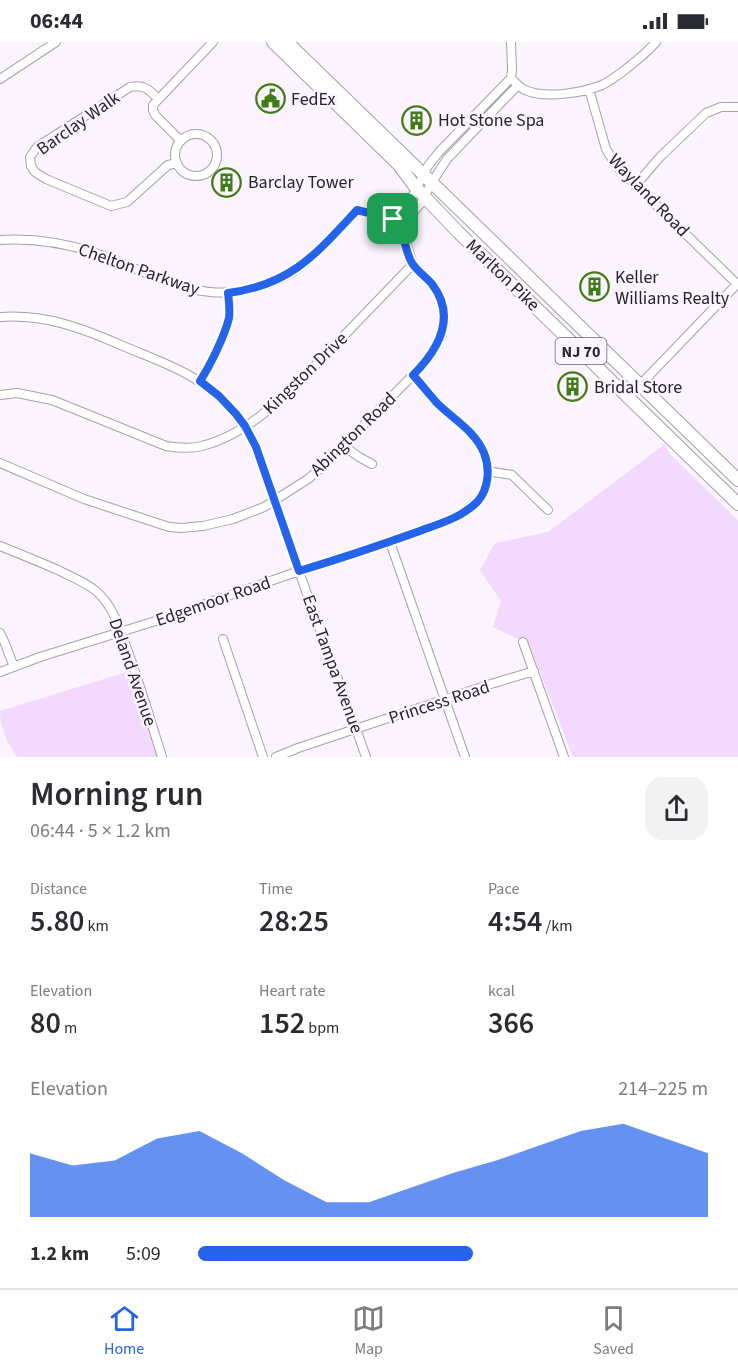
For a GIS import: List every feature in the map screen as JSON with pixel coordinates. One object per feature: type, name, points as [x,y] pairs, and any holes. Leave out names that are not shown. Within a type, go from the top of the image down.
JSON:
[{"type":"highway","name":"Marlton Pike","points":[[273,42],[403,170],[424,185],[458,232],[738,504]]},
{"type":"highway","name":"Marlton Pike","points":[[287,42],[424,185],[640,385],[738,480]]},
{"type":"street","points":[[0,79],[56,42]]},
{"type":"street","points":[[181,141],[153,113],[153,105],[213,42]]},
{"type":"street","points":[[511,42],[515,82],[529,91],[545,94],[576,93],[610,80],[656,42]]},
{"type":"street","points":[[413,264],[397,223],[421,203],[424,185],[439,152],[515,82]]},
{"type":"street","name":"Barclay Walk","points":[[158,99],[145,87],[130,87],[37,147],[30,158],[31,166],[35,172],[46,179],[111,206],[127,202],[168,165],[177,163]]},
{"type":"street","name":"Wayland Road","points":[[590,89],[606,149],[618,168],[738,284]]},
{"type":"street","points":[[635,186],[660,157],[706,113],[721,107],[738,107]]},
{"type":"street","points":[[192,135],[204,136],[211,140],[217,153],[215,164],[210,170],[197,176],[186,173],[177,163],[176,151],[181,141],[192,135]]},
{"type":"street","name":"Chelton Parkway","points":[[0,240],[66,245],[96,253],[193,290],[228,293],[267,285],[294,271],[318,251],[357,210],[397,223]]},
{"type":"street","name":"Abington Road","points":[[0,463],[84,499],[169,527],[203,526],[233,519],[264,507],[321,468],[422,366],[436,346],[442,335],[445,321],[444,310],[432,285],[413,264]]},
{"type":"street","name":"Kingston Drive","points":[[0,395],[17,393],[52,400],[166,446],[191,448],[204,446],[229,436],[245,426],[262,415],[291,390],[413,264]]},
{"type":"street","points":[[640,385],[738,284]]},
{"type":"street","points":[[200,381],[208,368],[228,320],[228,293]]},
{"type":"street","name":"East Tampa Avenue","points":[[0,317],[33,317],[94,333],[164,362],[200,381],[236,414],[256,447],[366,757]]},
{"type":"street","points":[[413,375],[438,404],[478,441],[484,453],[488,471],[512,475],[548,510]]},
{"type":"street","points":[[344,446],[372,464]]},
{"type":"street","name":"Edgemoor Road","points":[[0,672],[390,542],[462,514],[479,499],[484,490],[488,471]]},
{"type":"street","points":[[390,542],[465,757]]},
{"type":"street","name":"Deland Avenue","points":[[0,546],[28,556],[84,582],[106,602],[121,632],[162,757]]},
{"type":"street","points":[[0,633],[14,668]]},
{"type":"street","points":[[224,639],[263,757]]},
{"type":"street","points":[[523,642],[564,757]]},
{"type":"street","name":"Princess Road","points":[[276,757],[534,671]]},
{"type":"shaded area","points":[[665,444],[669,453],[738,520],[738,757],[573,757],[529,644],[493,627],[501,601],[480,570],[495,543],[548,532]]},
{"type":"shaded area","points":[[133,670],[161,757],[17,757],[5,736],[0,711]]},
{"type":"place","name":"FedEx","points":[[270,99]]},
{"type":"place","name":"Hot Stone Spa","points":[[417,120]]},
{"type":"place","name":"Barclay Tower","points":[[227,182]]},
{"type":"place","name":"Keller Williams Realty","points":[[594,287]]},
{"type":"place","name":"Bridal Store","points":[[573,387]]},
{"type":"route","points":[[357,210],[393,219],[401,227],[413,264],[432,285],[444,310],[445,321],[442,335],[422,366],[413,375],[438,404],[478,441],[484,453],[488,477],[479,499],[462,514],[390,542],[299,571],[256,447],[236,414],[200,381],[226,328],[229,311],[228,293],[267,285],[294,271],[309,260],[357,210]]}]
